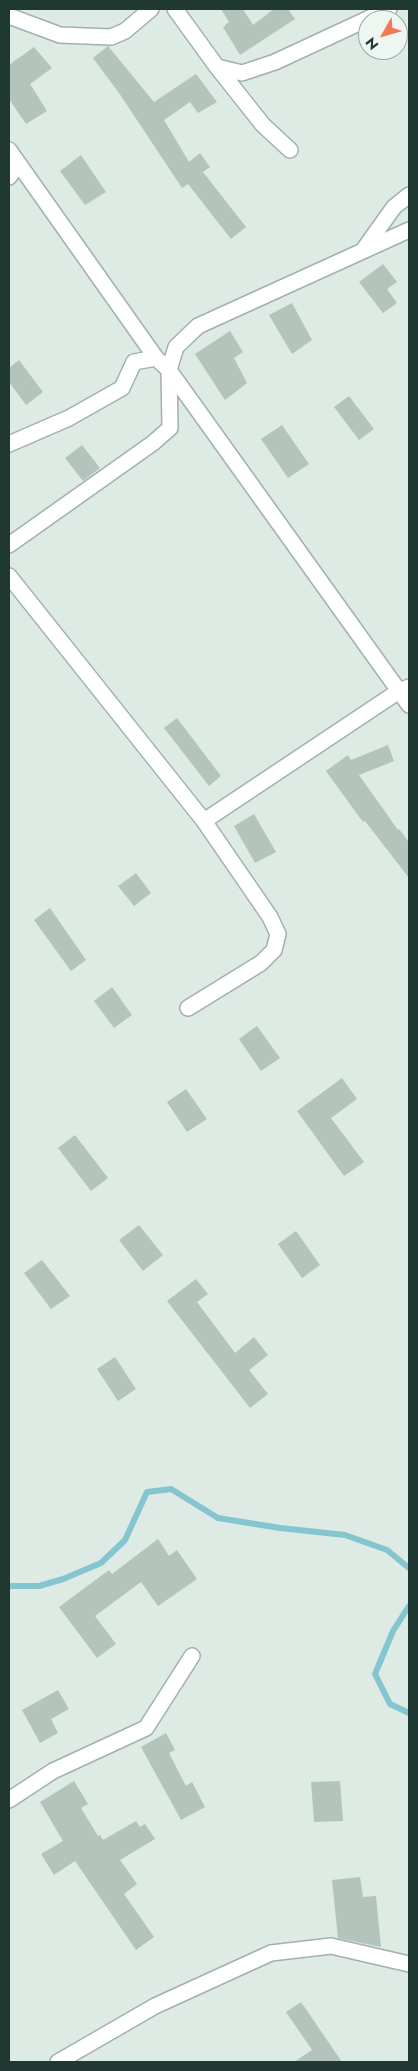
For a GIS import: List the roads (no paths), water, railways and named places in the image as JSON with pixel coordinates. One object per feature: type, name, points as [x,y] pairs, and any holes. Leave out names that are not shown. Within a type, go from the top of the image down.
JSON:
[{"type":"street","points":[[9,16],[60,34],[111,36],[125,30],[151,9]]},
{"type":"street","points":[[175,9],[217,67],[263,125],[290,150]]},
{"type":"street","points":[[217,67],[242,73],[275,62],[389,9]]},
{"type":"street","points":[[9,150],[156,358],[169,370],[404,689],[409,705]]},
{"type":"street","points":[[9,177],[19,164]]},
{"type":"street","points":[[364,250],[394,207],[409,195]]},
{"type":"street","points":[[9,545],[153,444],[170,428],[169,370],[176,347],[198,326],[409,230]]},
{"type":"street","points":[[9,444],[69,418],[122,388],[134,362],[156,358]]},
{"type":"street","points":[[9,576],[204,821],[270,918],[278,934],[274,950],[261,963],[188,1008]]},
{"type":"street","points":[[204,821],[404,689]]},
{"type":"street","points":[[9,1800],[53,1771],[146,1728],[192,1656]]},
{"type":"street","points":[[58,2062],[155,2006],[271,1953],[331,1946],[409,1964]]},
{"type":"waterway","points":[[9,1586],[39,1586],[63,1579],[101,1563],[125,1540],[147,1492],[171,1489],[218,1518],[280,1528],[345,1535],[387,1550],[409,1568]]},
{"type":"waterway","points":[[409,1606],[393,1631],[375,1674],[390,1704],[409,1713]]}]
